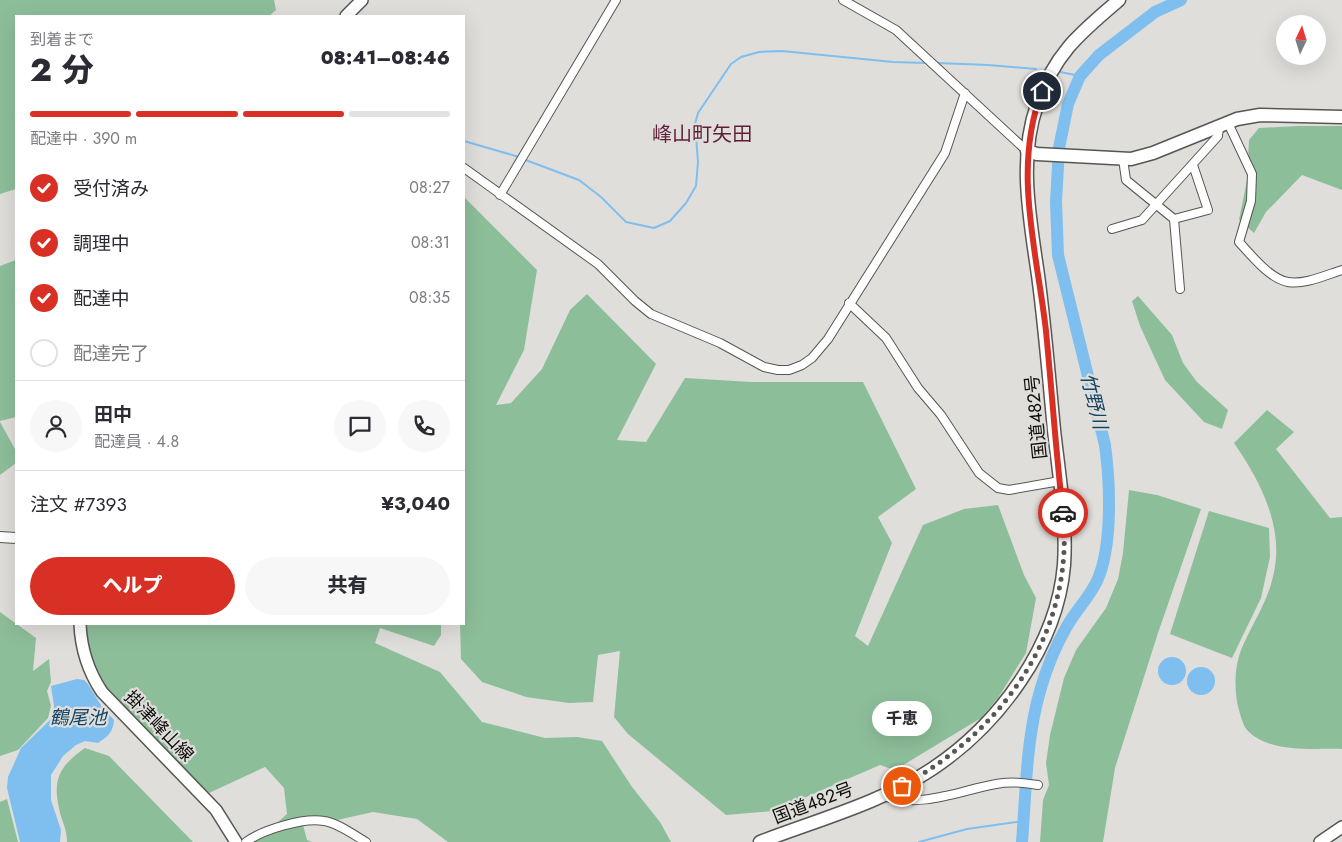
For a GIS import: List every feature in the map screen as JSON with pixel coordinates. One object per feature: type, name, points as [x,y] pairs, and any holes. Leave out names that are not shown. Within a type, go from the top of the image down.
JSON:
[{"type":"highway","name":"国道482号","points":[[760,842],[882,796],[933,768],[986,725],[1014,691],[1043,639],[1054,612],[1064,569],[1064,530],[1046,332],[1031,223],[1032,152],[1036,106],[1057,62],[1083,30],[1119,0]]},
{"type":"highway","points":[[1032,152],[1131,160],[1224,125],[1260,115],[1342,117]]},
{"type":"main road","points":[[348,15],[360,3]]},
{"type":"main road","name":"掛津峰山線","points":[[80,625],[84,655],[92,676],[102,692],[216,810],[236,842]]},
{"type":"main road","points":[[1320,842],[1342,827]]},
{"type":"street","points":[[500,195],[616,0]]},
{"type":"street","points":[[843,0],[896,30],[1032,152]]},
{"type":"street","points":[[465,169],[598,264],[635,301],[651,314],[720,343],[764,367],[789,370],[807,362],[828,339],[945,153],[965,93]]},
{"type":"street","points":[[1112,229],[1142,220],[1218,136],[1224,125]]},
{"type":"street","points":[[1224,125],[1252,174],[1251,201],[1239,242],[1276,276],[1286,282],[1296,282],[1342,270]]},
{"type":"street","points":[[1123,159],[1126,180],[1174,219],[1180,289]]},
{"type":"street","points":[[1174,219],[1208,210],[1193,164]]},
{"type":"street","points":[[849,303],[886,338],[918,388],[942,414],[979,473],[998,488],[1009,490],[1060,481]]},
{"type":"street","points":[[0,537],[15,538]]},
{"type":"street","points":[[882,796],[917,801],[938,799],[1007,782],[1038,784]]},
{"type":"street","points":[[246,842],[270,830],[314,820],[326,821],[366,842]]},
{"type":"green space","points":[[0,0],[274,0],[276,10],[270,15],[15,15],[15,189],[0,194]]},
{"type":"green space","points":[[1342,126],[1342,190],[1302,175],[1266,212],[1254,233],[1239,220],[1247,180],[1249,140],[1259,128]]},
{"type":"green space","points":[[465,198],[537,270],[524,350],[496,405],[511,403],[542,369],[570,310],[587,294],[656,364],[617,440],[646,442],[685,378],[751,382],[863,382],[916,489],[878,517],[892,543],[855,636],[868,646],[923,525],[964,509],[998,505],[1024,575],[1036,598],[1026,653],[998,698],[981,718],[895,770],[880,765],[774,811],[726,815],[628,734],[614,717],[620,651],[598,655],[593,702],[569,703],[526,697],[482,682],[461,659],[460,625],[465,625]]},
{"type":"green space","points":[[15,260],[15,417],[0,421],[0,266]]},
{"type":"green space","points":[[1138,296],[1172,335],[1183,363],[1197,382],[1228,410],[1222,429],[1204,422],[1165,380],[1140,326],[1132,301]]},
{"type":"green space","points":[[1267,410],[1294,432],[1276,449],[1330,518],[1342,517],[1342,749],[1292,748],[1267,743],[1256,738],[1247,730],[1242,721],[1237,702],[1237,665],[1244,643],[1272,582],[1276,558],[1276,543],[1274,527],[1265,498],[1251,469],[1234,443]]},
{"type":"green space","points":[[0,422],[15,449],[15,464],[0,475]]},
{"type":"green space","points":[[1129,490],[1157,495],[1201,509],[1158,633],[1115,768],[1103,842],[1040,842],[1043,800],[1049,785],[1046,763],[1050,735],[1064,678],[1076,650],[1106,608],[1118,579],[1123,553]]},
{"type":"green space","points":[[1209,511],[1269,528],[1270,557],[1261,598],[1232,658],[1170,634]]},
{"type":"green space","points":[[0,612],[15,623],[15,625],[18,625],[36,638],[33,671],[49,659],[51,682],[47,691],[51,706],[48,718],[18,750],[0,756]]},
{"type":"green space","points":[[86,625],[441,625],[441,635],[434,646],[380,628],[375,643],[440,672],[482,722],[545,738],[577,737],[602,741],[632,787],[660,822],[671,842],[448,842],[417,819],[373,812],[337,820],[314,817],[278,826],[278,822],[287,814],[284,788],[265,767],[209,793],[171,758],[105,689],[96,675],[84,632]]},
{"type":"green space","points":[[85,748],[109,756],[193,842],[67,842],[57,798],[58,780],[64,767]]},
{"type":"green space","points":[[7,799],[18,842],[0,842],[0,802]]},
{"type":"green space","points":[[303,825],[307,840],[312,842],[250,842],[271,833]]},
{"type":"water","points":[[1172,657],[1182,661],[1186,671],[1182,681],[1172,685],[1162,681],[1158,671],[1162,661]]},
{"type":"water","points":[[1201,667],[1211,671],[1215,681],[1211,691],[1201,695],[1191,691],[1187,681],[1191,671]]},
{"type":"water","name":"鶴尾池","points":[[77,679],[84,680],[88,684],[102,707],[114,720],[111,731],[107,737],[98,743],[85,741],[76,745],[63,756],[51,775],[51,800],[61,830],[60,842],[20,842],[7,788],[8,777],[21,748],[51,719],[54,706],[51,686]]},
{"type":"waterway","name":"竹野川","points":[[1022,842],[1029,747],[1040,691],[1062,635],[1097,581],[1106,550],[1109,514],[1105,445],[1058,255],[1056,202],[1059,148],[1068,104],[1080,76],[1099,55],[1155,12],[1181,0]]},
{"type":"waterway","points":[[523,159],[579,180],[601,197],[626,222],[654,228],[670,221],[686,203],[696,186],[698,162],[695,124],[698,113],[731,64],[741,57],[759,52],[782,51],[893,62],[927,63]]},
{"type":"waterway","points":[[937,63],[1036,69]]},
{"type":"waterway","points":[[1060,72],[1080,76]]},
{"type":"waterway","points":[[465,141],[519,157]]},
{"type":"waterway","points":[[919,842],[967,829],[1024,821]]},
{"type":"way so far","points":[[902,786],[933,768],[986,725],[1003,707],[1014,691],[1043,639],[1054,612],[1064,569],[1063,513]]},
{"type":"place","name":"千恵","points":[[902,786]]},
{"type":"district","name":"峰山町矢田","points":[[702,134]]},
{"type":"route","points":[[1042,91],[1036,106],[1027,151],[1028,191],[1046,332],[1049,381],[1063,513]]}]
